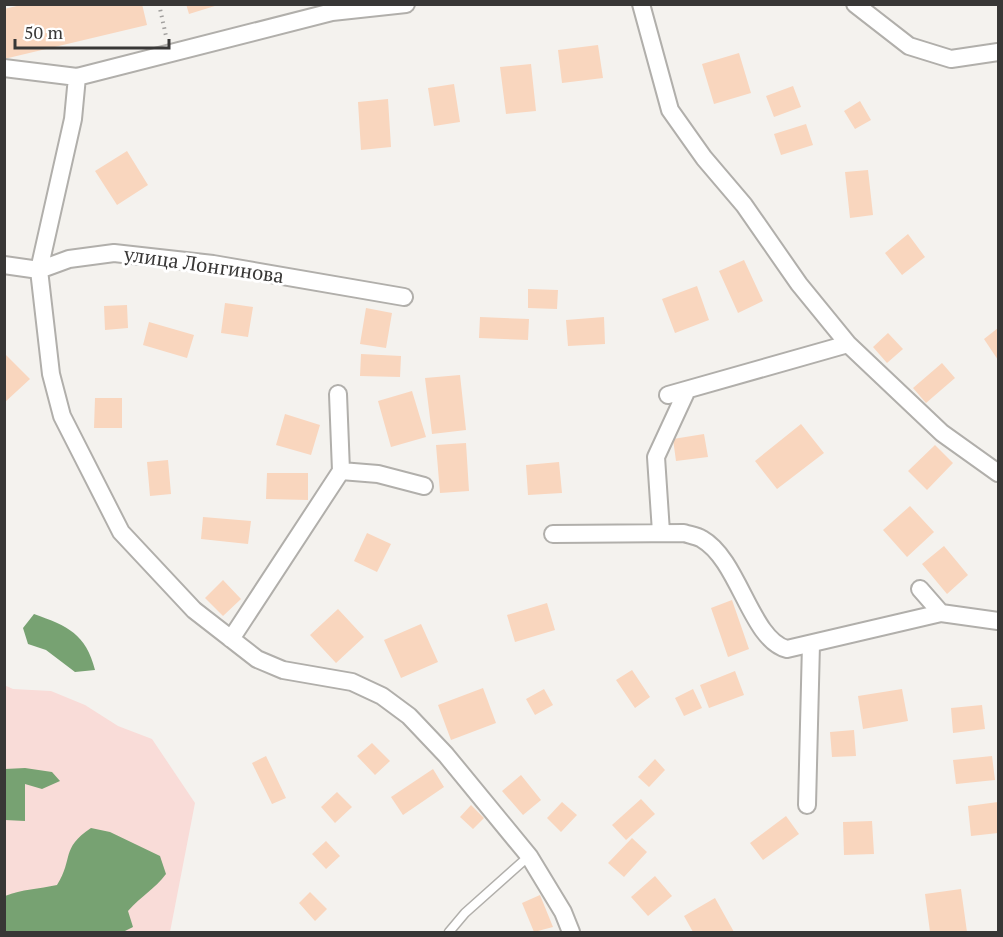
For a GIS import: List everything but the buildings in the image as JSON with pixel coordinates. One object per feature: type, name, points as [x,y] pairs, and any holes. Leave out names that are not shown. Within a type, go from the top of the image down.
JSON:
[{"type":"street","points":[[4,68],[77,77],[169,54],[332,8],[387,8],[406,4]]},
{"type":"street","points":[[641,4],[670,110],[704,158],[744,205],[799,284],[848,344],[942,433],[999,473]]},
{"type":"street","points":[[855,4],[909,46],[951,58],[999,52]]},
{"type":"street","points":[[77,77],[73,119],[39,270],[51,374],[62,416],[121,532],[194,610],[257,659],[284,670],[352,682],[382,696],[409,716],[446,755],[529,856],[563,912],[571,933]]},
{"type":"street","name":"улица Лонгинова","points":[[4,265],[39,270],[69,259],[114,253],[213,264],[404,297]]},
{"type":"street","points":[[668,395],[848,344]]},
{"type":"street","points":[[661,532],[656,457],[687,390]]},
{"type":"street","points":[[231,639],[340,471],[338,394]]},
{"type":"street","points":[[340,471],[378,474],[424,486]]},
{"type":"street","points":[[553,534],[661,532],[684,533],[703,539],[721,557],[767,637],[777,646],[787,649],[941,613],[999,621]]},
{"type":"street","points":[[920,590],[941,613]]},
{"type":"street","points":[[807,806],[811,644]]},
{"type":"lane","points":[[449,933],[465,913],[529,856]]},
{"type":"path","points":[[159,4],[169,54]]},
{"type":"shaded area","points":[[34,614],[74,633],[86,648],[95,670],[75,672],[46,650],[28,644],[23,628]]},
{"type":"shaded area","points":[[4,685],[13,689],[51,691],[85,705],[118,726],[152,739],[195,803],[170,932],[5,932]]},
{"type":"shaded area","points":[[25,768],[52,772],[60,781],[42,789],[25,784],[25,821],[5,820],[5,769]]},
{"type":"shaded area","points":[[91,828],[110,832],[160,856],[166,874],[128,911],[133,927],[123,932],[5,932],[5,896],[24,890],[57,885],[71,848],[81,835]]}]
